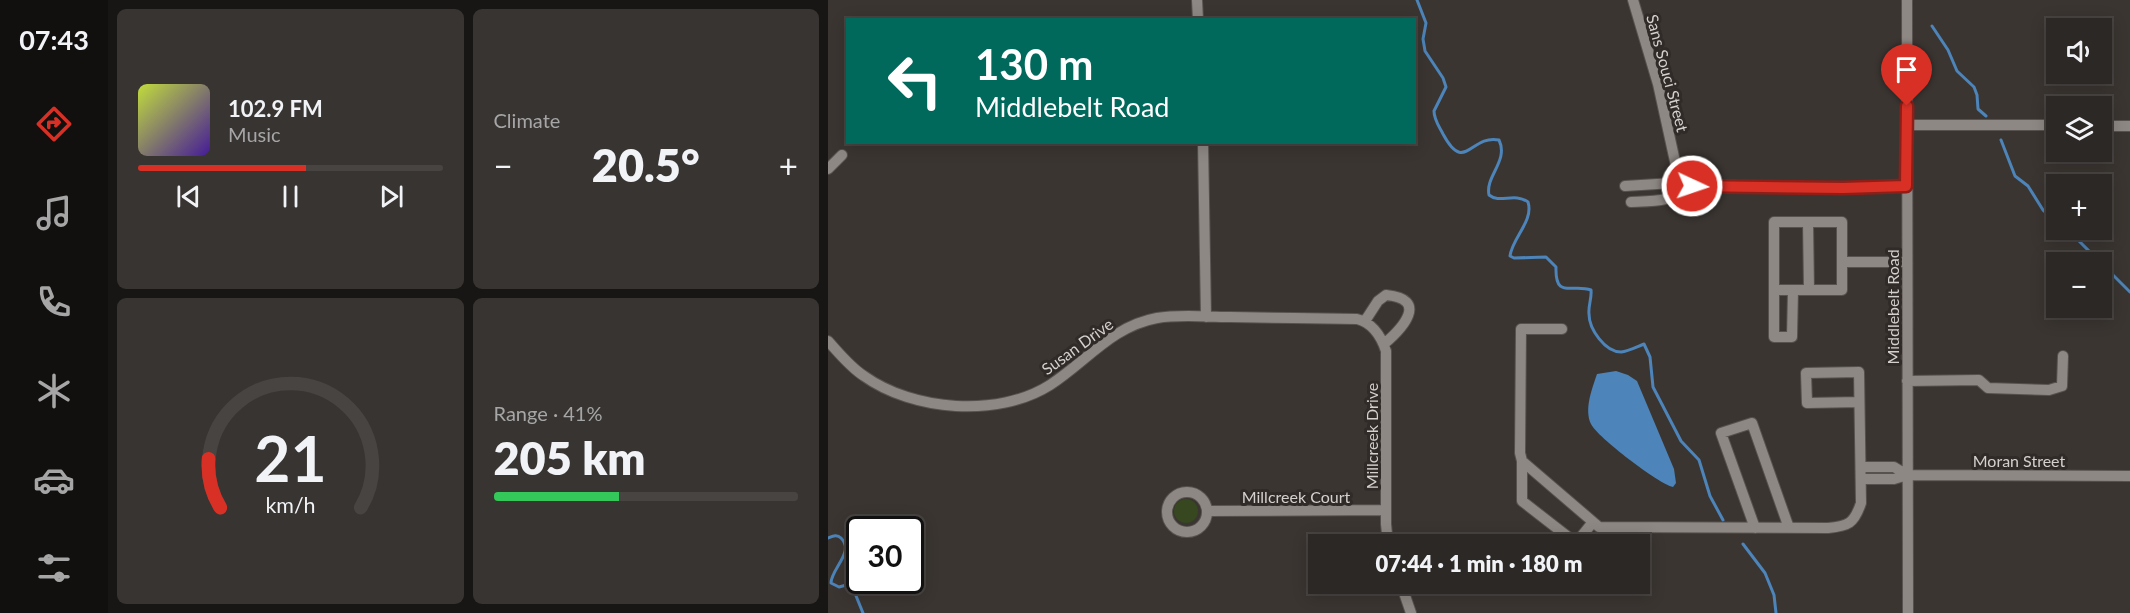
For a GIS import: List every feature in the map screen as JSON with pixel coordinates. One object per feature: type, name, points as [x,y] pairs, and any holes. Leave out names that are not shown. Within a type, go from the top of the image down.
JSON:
[{"type":"street","points":[[1197,0],[1198,18]]},
{"type":"street","name":"Sans Souci Street","points":[[1633,0],[1658,84],[1676,166],[1681,178]]},
{"type":"street","name":"Middlebelt Road","points":[[1907,0],[1908,613]]},
{"type":"street","points":[[1907,125],[2046,126]]},
{"type":"street","points":[[2112,126],[2130,126]]},
{"type":"street","points":[[1203,144],[1206,317]]},
{"type":"street","points":[[828,169],[842,155]]},
{"type":"street","points":[[1625,186],[1673,183],[1681,178],[1692,186]]},
{"type":"street","points":[[1631,202],[1657,202],[1674,198],[1692,186],[1832,188],[1906,186]]},
{"type":"street","points":[[1774,290],[1792,290],[1842,290],[1842,222],[1774,222],[1774,290],[1774,337],[1792,337],[1792,290]]},
{"type":"street","points":[[1808,222],[1809,290]]},
{"type":"street","points":[[1842,262],[1906,262]]},
{"type":"street","points":[[1365,321],[1378,301],[1386,295],[1398,296],[1408,305],[1410,312],[1406,322],[1384,344]]},
{"type":"street","name":"Susan Drive","points":[[828,341],[864,376],[907,398],[939,404],[969,405],[1015,401],[1030,396],[1063,376],[1118,332],[1157,318],[1357,319],[1365,321]]},
{"type":"street","name":"Millcreek Drive","points":[[1365,321],[1376,331],[1386,351],[1387,534]]},
{"type":"street","points":[[1562,329],[1521,329],[1522,501],[1576,543],[1593,522]]},
{"type":"street","points":[[1907,381],[1979,380],[1988,388],[2049,390],[2062,386],[2063,356]]},
{"type":"street","points":[[1522,461],[1599,526],[1755,528],[1844,526],[1856,518],[1861,503],[1859,372],[1806,373],[1807,403],[1859,402]]},
{"type":"street","points":[[1755,528],[1721,433],[1752,423],[1789,528]]},
{"type":"street","points":[[1862,467],[1894,467],[1907,475]]},
{"type":"street","points":[[1862,479],[1894,479],[1907,475]]},
{"type":"street","name":"Moran Street","points":[[1907,475],[2130,476]]},
{"type":"street","name":"Millcreek Court","points":[[1207,511],[1386,510]]},
{"type":"street","points":[[1404,594],[1411,613]]},
{"type":"green space","points":[[1186,499],[1195,502],[1198,511],[1195,520],[1186,523],[1177,520],[1174,511],[1177,502]]},
{"type":"water","points":[[1616,371],[1637,381],[1674,469],[1676,483],[1673,487],[1655,478],[1629,459],[1604,439],[1591,424],[1588,412],[1597,374]]},
{"type":"waterway","points":[[1417,0],[1426,23],[1423,39],[1425,51],[1443,78],[1446,87],[1434,111],[1443,134],[1451,146],[1463,152],[1481,142],[1499,140],[1501,155],[1490,181],[1489,195],[1498,198],[1518,198],[1528,202],[1528,216],[1510,256],[1514,258],[1546,257],[1556,267],[1558,284],[1562,287],[1591,290],[1590,320],[1599,339],[1609,348],[1621,352],[1644,344],[1650,357],[1653,387],[1681,441],[1699,460],[1710,496],[1723,520]]},
{"type":"waterway","points":[[1932,26],[1948,50],[1957,71],[1974,87],[1978,109],[1986,116]]},
{"type":"waterway","points":[[2001,140],[2015,176],[2028,186],[2046,213]]},
{"type":"waterway","points":[[2078,240],[2090,252]]},
{"type":"waterway","points":[[2112,274],[2130,292]]},
{"type":"waterway","points":[[828,538],[839,537],[845,543],[844,555],[831,583],[839,587],[850,584],[863,613]]},
{"type":"waterway","points":[[1743,544],[1765,573],[1774,595],[1776,613]]},
{"type":"route","points":[[1692,186],[1843,188],[1906,186],[1907,106]]}]
